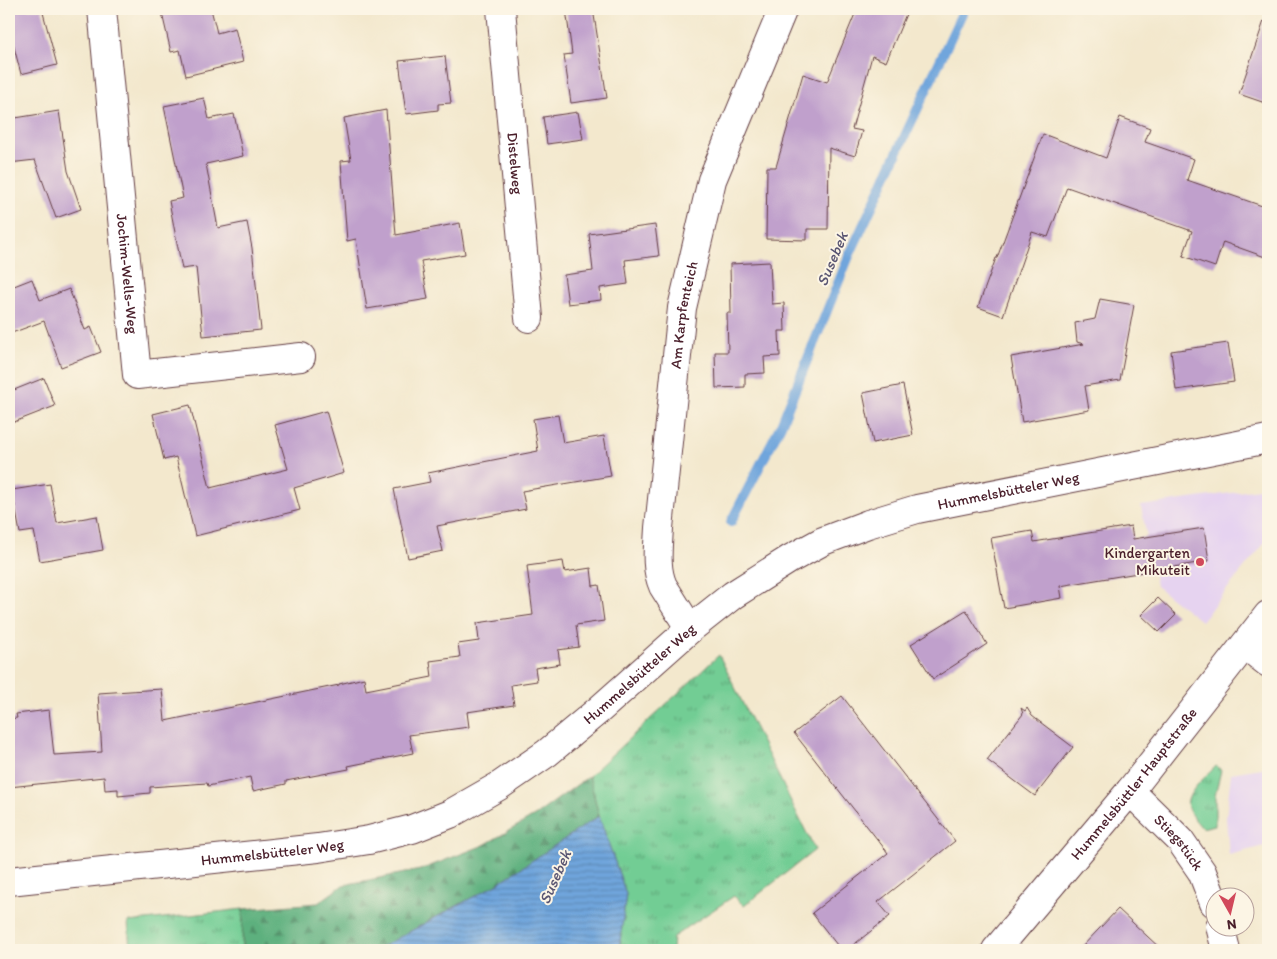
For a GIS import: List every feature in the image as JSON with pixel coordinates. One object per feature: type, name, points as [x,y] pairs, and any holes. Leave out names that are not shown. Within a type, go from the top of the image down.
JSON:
[{"type":"street","name":"Jochim-Wells-Weg","points":[[102,9],[137,375],[301,357]]},
{"type":"street","name":"Distelweg","points":[[501,9],[529,318]]},
{"type":"street","name":"Am Karpfenteich","points":[[690,629],[663,586],[659,578],[657,565],[659,528],[682,308],[712,180],[784,9]]},
{"type":"street","name":"Hummelsbütteler Weg","points":[[9,881],[318,848],[369,840],[412,829],[450,814],[499,786],[547,753],[690,629],[733,595],[790,559],[823,541],[868,524],[917,509],[1268,439]]},
{"type":"street","name":"Hummelsbüttler Hauptstraße","points":[[996,950],[1130,791],[1268,615]]},
{"type":"street","points":[[1245,645],[1268,663]]},
{"type":"street","name":"Stiegstück","points":[[1130,791],[1180,840],[1202,872],[1207,886]]},
{"type":"street","points":[[1222,936],[1226,950]]},
{"type":"shaded area","name":"Kindergarten Mikuteit","points":[[1266,488],[1268,490],[1268,539],[1201,621],[1156,586],[1141,506]]},
{"type":"shaded area","points":[[1268,767],[1268,845],[1229,855],[1226,818],[1231,773]]},
{"type":"green space","points":[[719,655],[815,850],[744,906],[734,896],[673,937],[672,950],[619,950],[626,894],[599,816],[589,776]]},
{"type":"green space","points":[[1216,766],[1221,770],[1215,796],[1215,825],[1202,828],[1190,813],[1188,808],[1189,797]]},
{"type":"green space","points":[[589,776],[599,816],[497,884],[376,950],[242,950],[243,909],[318,903],[343,885],[420,870],[484,845],[536,815]]},
{"type":"green space","points":[[243,909],[242,950],[130,950],[128,922]]},
{"type":"water","points":[[599,816],[626,894],[619,950],[376,950],[497,884]]},
{"type":"building","points":[[9,9],[42,9],[57,65],[21,74],[9,28]]},
{"type":"building","points":[[161,9],[211,9],[217,33],[235,28],[243,62],[186,76],[180,50],[171,52]]},
{"type":"building","points":[[566,9],[593,9],[607,98],[571,103],[564,55],[572,54]]},
{"type":"building","points":[[857,9],[893,9],[906,14],[886,62],[872,56],[852,129],[862,131],[855,156],[829,148],[828,229],[807,229],[807,240],[766,239],[767,167],[776,167],[803,74],[827,82]]},
{"type":"building","points":[[1264,21],[1268,22],[1268,104],[1239,94]]},
{"type":"building","points":[[445,56],[451,103],[438,104],[438,110],[406,114],[399,61]]},
{"type":"building","points":[[204,98],[209,119],[234,114],[243,156],[206,164],[218,228],[247,222],[252,248],[261,330],[203,336],[196,267],[182,269],[169,201],[183,198],[164,106]]},
{"type":"building","points":[[386,110],[396,235],[460,223],[465,254],[421,261],[428,299],[367,309],[356,239],[347,241],[341,161],[351,160],[344,118]]},
{"type":"building","points":[[59,111],[68,171],[81,209],[56,218],[35,160],[9,163],[9,119]]},
{"type":"building","points":[[578,112],[583,139],[547,144],[543,117]]},
{"type":"building","points":[[1120,117],[1150,128],[1145,142],[1194,159],[1187,180],[1268,208],[1268,258],[1223,242],[1215,267],[1183,256],[1192,231],[1067,187],[1048,237],[1032,232],[1003,316],[978,307],[1043,134],[1106,158]]},
{"type":"building","points":[[655,225],[659,256],[625,260],[628,284],[600,288],[601,300],[568,304],[564,275],[593,271],[589,234]]},
{"type":"building","points":[[770,262],[772,304],[784,303],[785,331],[779,331],[780,356],[764,357],[765,373],[745,374],[745,387],[716,388],[715,352],[728,352],[727,313],[731,313],[730,264]]},
{"type":"building","points":[[32,279],[40,300],[69,289],[85,330],[91,327],[101,352],[61,367],[44,321],[9,334],[9,288]]},
{"type":"building","points":[[1100,299],[1134,305],[1120,380],[1085,386],[1089,410],[1022,422],[1011,357],[1084,344],[1077,342],[1075,323],[1095,319]]},
{"type":"building","points":[[1228,343],[1234,382],[1176,390],[1171,351]]},
{"type":"building","points":[[44,378],[55,406],[9,424],[9,392]]},
{"type":"building","points":[[903,385],[913,435],[873,443],[863,393]]},
{"type":"building","points":[[190,405],[210,488],[288,469],[275,425],[326,411],[344,473],[294,488],[300,510],[195,536],[176,457],[164,460],[153,414]]},
{"type":"building","points":[[558,415],[563,443],[604,436],[611,476],[522,491],[526,509],[437,526],[443,551],[408,558],[394,489],[430,482],[428,473],[538,451],[533,419]]},
{"type":"building","points":[[50,484],[57,523],[97,516],[103,550],[40,561],[34,531],[20,533],[12,490]]},
{"type":"building","points":[[1131,526],[1133,539],[1204,528],[1209,561],[1060,586],[1062,598],[1004,608],[991,538],[1032,531],[1034,542]]},
{"type":"building","points":[[563,561],[565,572],[591,568],[593,586],[599,585],[604,621],[576,625],[579,647],[558,650],[560,664],[535,668],[537,681],[511,685],[514,705],[467,712],[469,727],[409,735],[413,753],[348,766],[349,769],[286,781],[286,784],[253,791],[250,777],[208,786],[207,783],[150,787],[150,793],[118,796],[118,789],[105,790],[104,777],[9,787],[9,762],[11,762],[9,719],[17,718],[16,714],[49,710],[54,755],[102,752],[98,693],[162,689],[165,721],[339,685],[364,678],[366,690],[432,677],[430,661],[460,657],[458,644],[479,641],[477,623],[533,615],[527,566]]},
{"type":"building","points":[[1158,598],[1176,615],[1159,632],[1141,615]]},
{"type":"building","points":[[966,610],[987,644],[933,679],[911,644]]},
{"type":"building","points":[[842,696],[955,841],[878,902],[890,916],[847,950],[841,950],[812,913],[888,853],[794,733]]},
{"type":"building","points":[[1021,708],[1025,711],[1027,708],[1032,716],[1073,747],[1035,796],[987,760],[1023,714]]},
{"type":"building","points":[[1118,909],[1162,950],[1079,950]]},
{"type":"waterway","name":"Susebek","points":[[731,522],[781,425],[849,256],[964,9]]},
{"type":"place","name":"Kindergarten Mikuteit","points":[[1200,562]]}]
